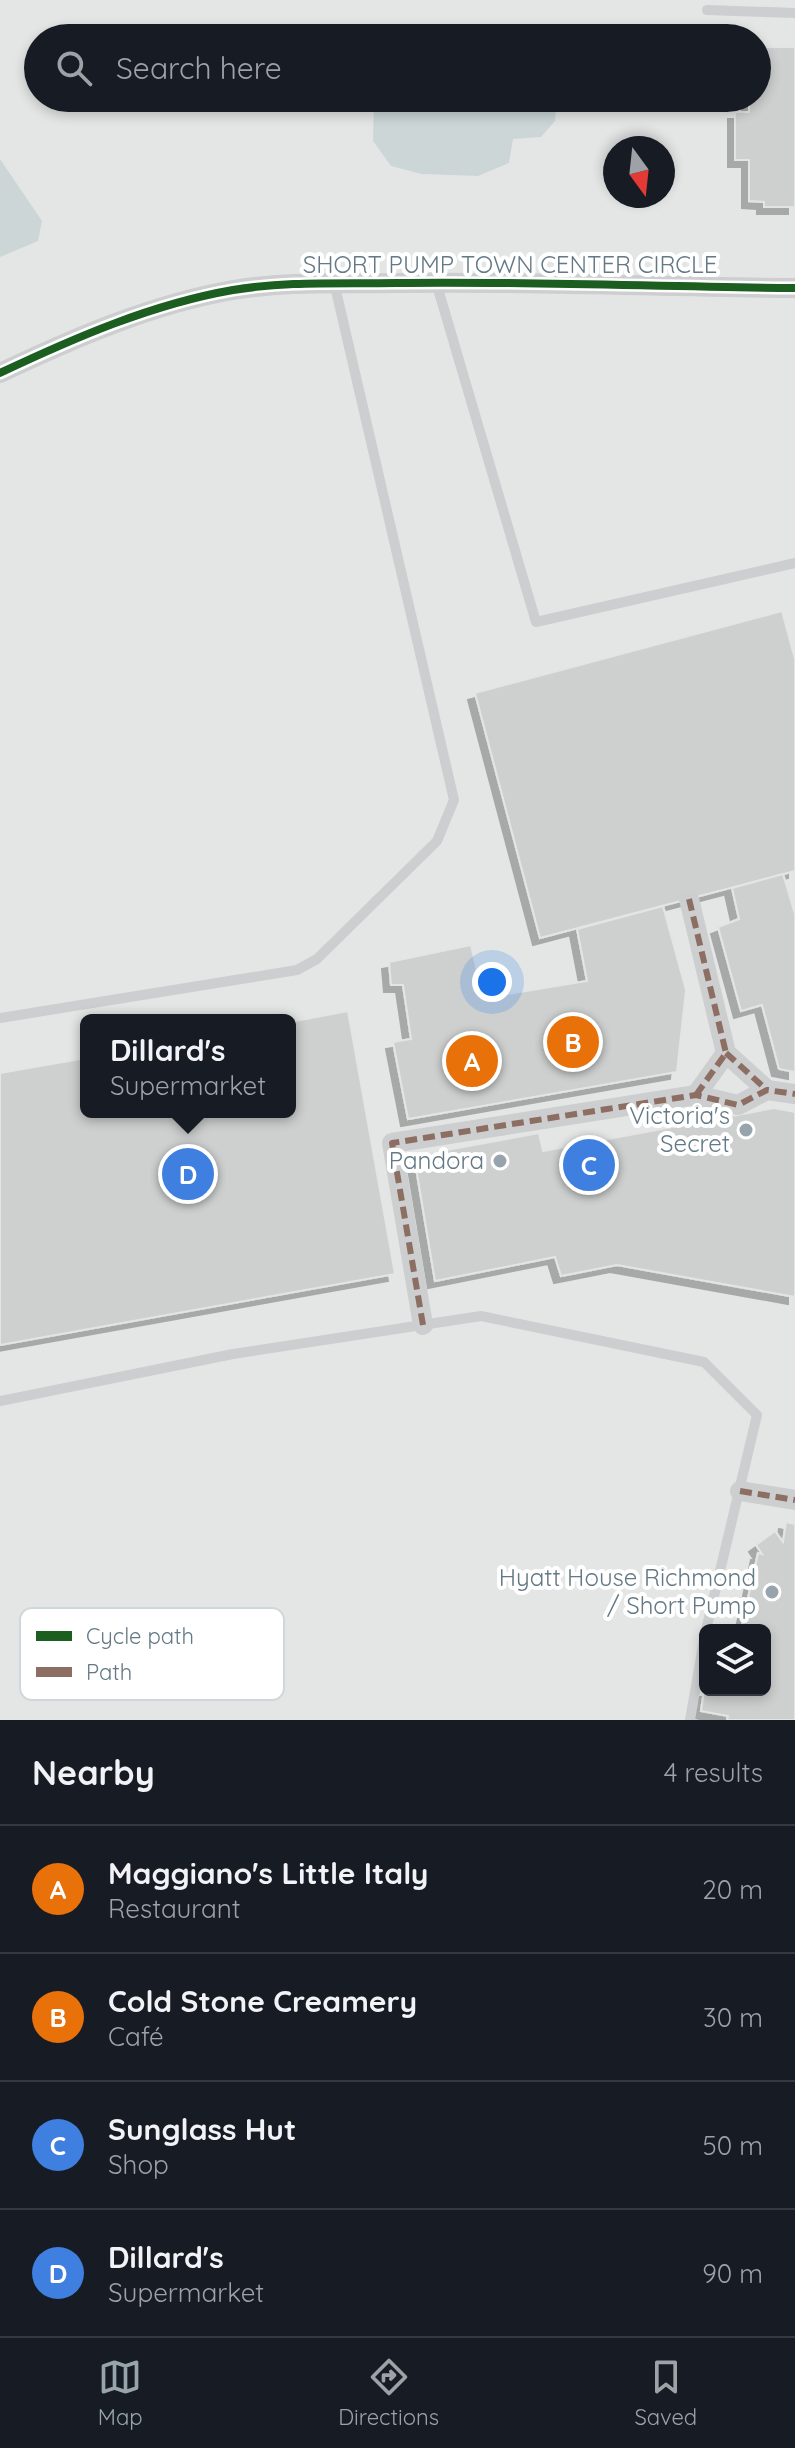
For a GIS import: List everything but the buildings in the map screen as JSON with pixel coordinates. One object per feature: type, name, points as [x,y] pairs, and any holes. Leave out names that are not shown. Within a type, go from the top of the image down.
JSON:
[{"type":"street","name":"SHORT PUMP TOWN CENTER CIRCLE","points":[[0,373],[63,343],[136,316],[232,290],[297,283],[795,288]]},
{"type":"street","points":[[689,899],[726,1053],[767,1090],[795,1094]]},
{"type":"street","points":[[696,1095],[726,1053]]},
{"type":"street","points":[[423,1325],[392,1143],[696,1095],[738,1105],[767,1090]]},
{"type":"street","points":[[740,1491],[795,1500]]},
{"type":"lane","points":[[707,10],[795,13]]},
{"type":"lane","points":[[0,1018],[297,970],[317,959],[437,841],[454,800],[334,282]]},
{"type":"lane","points":[[436,282],[536,622],[795,563]]},
{"type":"lane","points":[[0,1401],[233,1354],[481,1316],[704,1362],[757,1415],[707,1624]]},
{"type":"lane","points":[[690,1720],[699,1667]]},
{"type":"shaded area","points":[[0,0],[795,0],[795,1720],[0,1720]]},
{"type":"shaded area","points":[[374,112],[556,112],[555,121],[541,137],[513,139],[509,163],[478,176],[422,174],[391,166],[373,141]]},
{"type":"shaded area","points":[[0,159],[42,221],[38,241],[0,257]]},
{"type":"marked path","points":[[689,899],[726,1053],[696,1095]]},
{"type":"marked path","points":[[726,1053],[767,1090]]},
{"type":"marked path","points":[[423,1325],[392,1143],[696,1095],[738,1105],[767,1090],[795,1094]]},
{"type":"marked path","points":[[740,1491],[795,1500]]},
{"type":"cycle path","points":[[0,373],[143,313],[203,296],[253,287],[546,283],[795,288]]},
{"type":"place","name":"Cold Stone Creamery","points":[[573,1042]]},
{"type":"place","name":"Maggiano's Little Italy","points":[[472,1061]]},
{"type":"place","name":"Victoria's Secret","points":[[746,1130]]},
{"type":"place","name":"Pandora","points":[[500,1161]]},
{"type":"place","name":"Sunglass Hut","points":[[589,1165]]},
{"type":"place","name":"Dillard's","points":[[188,1174]]},
{"type":"place","name":"Hyatt House Richmond / Short Pump","points":[[772,1592]]}]
